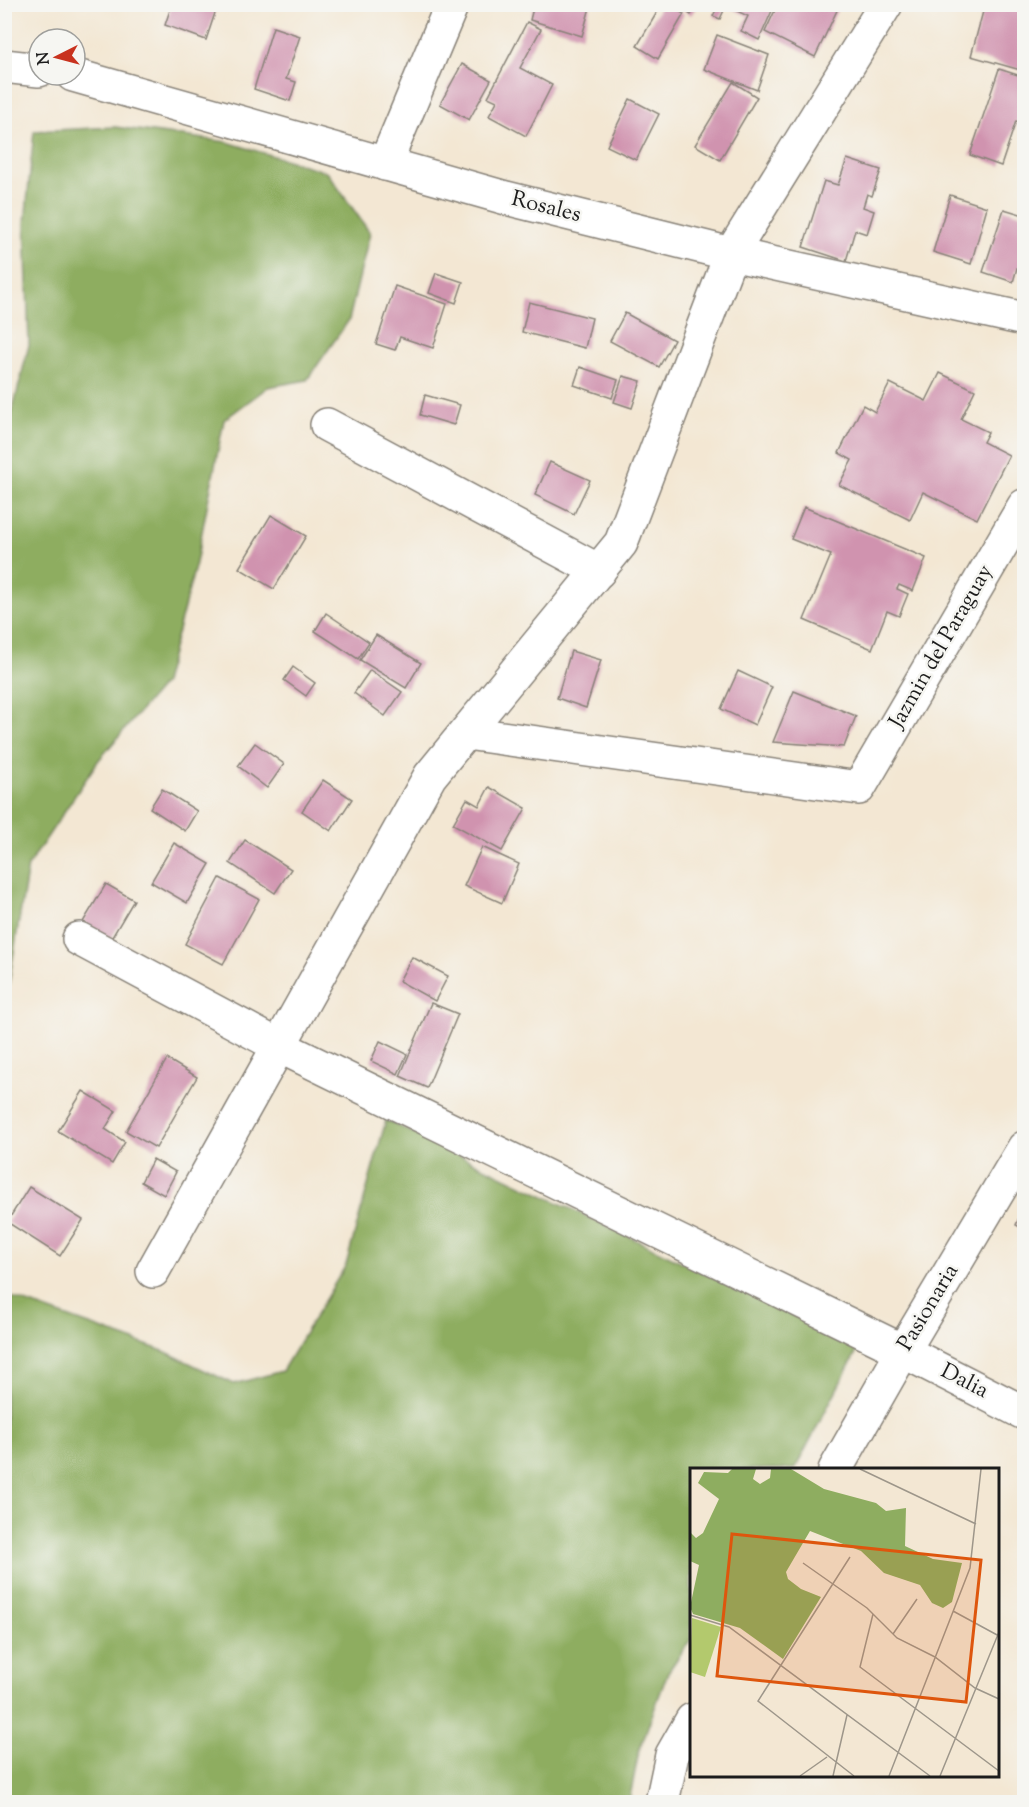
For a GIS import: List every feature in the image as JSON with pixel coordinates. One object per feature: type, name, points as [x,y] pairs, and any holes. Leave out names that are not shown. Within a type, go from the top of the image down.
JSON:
[{"type":"street","points":[[385,164],[452,4]]},
{"type":"street","points":[[153,1271],[430,776],[621,543],[731,254],[886,4]]},
{"type":"street","points":[[4,66],[27,69]]},
{"type":"street","name":"Rosales","points":[[87,79],[506,198],[731,254],[1024,319]]},
{"type":"street","points":[[327,425],[599,571]]},
{"type":"street","name":"Jazmin del Paraguay","points":[[466,733],[859,788],[1024,506]]},
{"type":"street","name":"Dalia","points":[[80,939],[279,1046],[903,1351],[1024,1413]]},
{"type":"street","name":"Pasionaria","points":[[836,1468],[1024,1148]]},
{"type":"street","points":[[662,1803],[672,1755],[690,1724]]},
{"type":"green space","points":[[115,127],[227,142],[327,172],[370,233],[349,320],[307,380],[268,387],[224,420],[196,563],[164,683],[98,761],[28,866],[5,1007],[4,444],[29,345],[25,223],[34,131]]},
{"type":"green space","points":[[386,1120],[859,1347],[796,1468],[690,1468],[690,1640],[668,1672],[639,1751],[629,1802],[5,1802],[5,1295],[166,1352],[234,1384],[282,1371],[346,1265]]},
{"type":"building","points":[[172,4],[218,4],[206,40],[165,25]]},
{"type":"building","points":[[534,4],[591,4],[582,36],[530,20]]},
{"type":"building","points":[[662,4],[667,4],[684,14],[658,59],[637,46]]},
{"type":"building","points":[[674,4],[698,4],[691,15]]},
{"type":"building","points":[[719,4],[749,5],[758,9],[760,4],[775,4],[759,40],[741,31],[748,16],[726,6],[720,19],[713,16]]},
{"type":"building","points":[[778,4],[840,4],[815,57],[765,32]]},
{"type":"building","points":[[985,4],[1024,6],[1024,71],[971,56]]},
{"type":"building","points":[[527,22],[541,29],[520,68],[552,85],[526,136],[489,116],[497,101],[488,97]]},
{"type":"building","points":[[273,27],[300,36],[286,79],[296,82],[290,101],[254,89]]},
{"type":"building","points":[[717,35],[769,55],[757,90],[704,69]]},
{"type":"building","points":[[462,64],[491,80],[469,120],[440,104]]},
{"type":"building","points":[[999,69],[1024,77],[1024,124],[1016,121],[1001,166],[970,155]]},
{"type":"building","points":[[733,82],[757,97],[720,160],[695,145]]},
{"type":"building","points":[[630,99],[659,114],[636,160],[607,146]]},
{"type":"building","points":[[847,159],[881,170],[872,196],[867,194],[863,207],[874,211],[867,234],[855,230],[846,261],[803,247],[824,181],[838,185]]},
{"type":"building","points":[[950,195],[987,207],[971,264],[933,252]]},
{"type":"building","points":[[1004,209],[1024,215],[1024,271],[1017,268],[1013,282],[983,272]]},
{"type":"building","points":[[436,273],[463,282],[456,303],[429,293]]},
{"type":"building","points":[[395,286],[447,304],[433,348],[400,337],[395,350],[376,344]]},
{"type":"building","points":[[529,302],[592,318],[585,348],[522,332]]},
{"type":"building","points":[[625,313],[674,340],[659,367],[610,341]]},
{"type":"building","points":[[580,367],[618,380],[612,398],[574,385]]},
{"type":"building","points":[[940,373],[975,390],[961,419],[988,432],[983,442],[1009,455],[977,519],[923,492],[910,520],[839,485],[852,460],[839,453],[863,405],[875,412],[890,383],[926,401]]},
{"type":"building","points":[[623,376],[641,381],[632,408],[614,402]]},
{"type":"building","points":[[425,395],[460,405],[454,425],[420,415]]},
{"type":"building","points":[[550,462],[590,480],[574,514],[535,495]]},
{"type":"building","points":[[804,507],[926,558],[913,591],[899,585],[897,589],[908,594],[899,616],[887,611],[872,649],[804,620],[831,555],[791,539]]},
{"type":"building","points":[[271,515],[306,536],[274,589],[239,568]]},
{"type":"building","points":[[326,613],[369,642],[358,659],[315,631]]},
{"type":"building","points":[[376,635],[421,663],[406,688],[360,660]]},
{"type":"building","points":[[571,651],[601,660],[586,708],[557,698]]},
{"type":"building","points":[[293,667],[315,683],[306,696],[284,680]]},
{"type":"building","points":[[370,670],[402,692],[385,716],[354,693]]},
{"type":"building","points":[[738,671],[772,687],[755,725],[721,709]]},
{"type":"building","points":[[794,691],[856,716],[844,747],[773,742]]},
{"type":"building","points":[[255,743],[284,764],[267,788],[238,766]]},
{"type":"building","points":[[323,780],[352,799],[331,831],[302,811]]},
{"type":"building","points":[[489,787],[526,808],[502,851],[453,824],[467,799],[479,806]]},
{"type":"building","points":[[162,789],[197,811],[185,831],[150,808]]},
{"type":"building","points":[[245,840],[291,869],[275,893],[230,863]]},
{"type":"building","points":[[174,843],[210,864],[187,903],[151,882]]},
{"type":"building","points":[[482,847],[519,864],[502,903],[464,886]]},
{"type":"building","points":[[220,878],[259,899],[223,964],[185,944]]},
{"type":"building","points":[[106,884],[134,900],[111,939],[83,922]]},
{"type":"building","points":[[412,957],[448,976],[435,1001],[399,981]]},
{"type":"building","points":[[431,1003],[458,1014],[427,1088],[400,1076]]},
{"type":"building","points":[[380,1041],[407,1054],[398,1074],[371,1061]]},
{"type":"building","points":[[167,1059],[197,1077],[156,1148],[126,1131]]},
{"type":"building","points":[[83,1091],[116,1111],[105,1129],[125,1142],[112,1164],[58,1131]]},
{"type":"building","points":[[153,1159],[176,1172],[164,1195],[141,1182]]},
{"type":"building","points":[[29,1187],[83,1220],[60,1256],[7,1222]]},
{"type":"building","points":[[1024,1206],[1024,1229],[1016,1225]]}]
